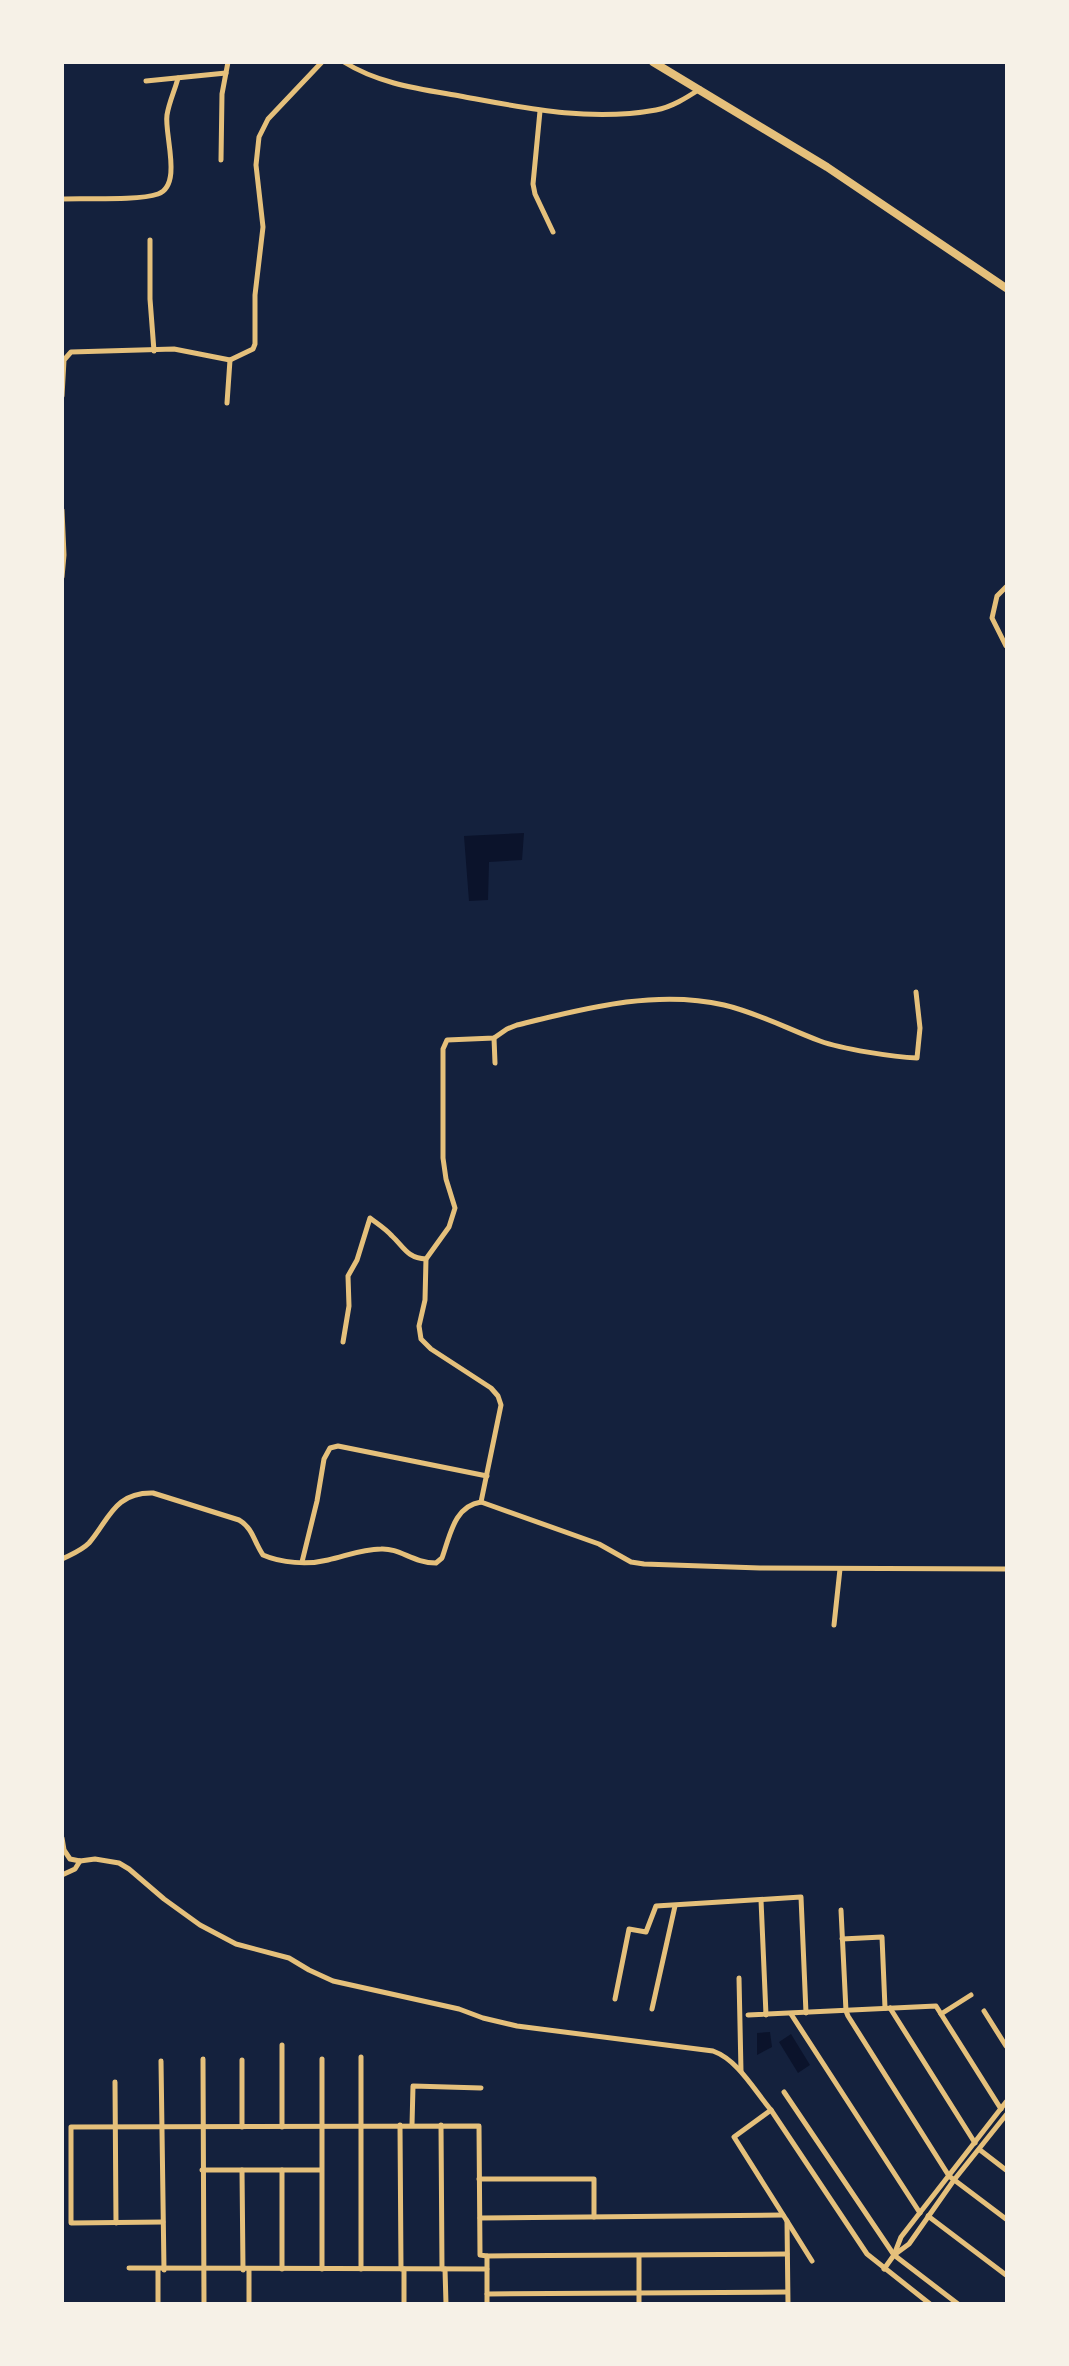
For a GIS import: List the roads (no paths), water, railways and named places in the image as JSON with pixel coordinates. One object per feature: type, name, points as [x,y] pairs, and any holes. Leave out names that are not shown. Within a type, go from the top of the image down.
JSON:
[{"type":"street","points":[[221,160],[222,102],[228,62]]},
{"type":"street","points":[[62,396],[64,360],[71,352],[174,349],[230,360],[253,349],[255,344],[255,295],[263,226],[256,165],[259,137],[268,119],[322,62]]},
{"type":"street","points":[[344,62],[385,81],[540,111],[614,115],[657,110],[678,103],[700,89]]},
{"type":"street","points":[[653,62],[827,166],[1006,288]]},
{"type":"street","points":[[146,81],[226,73]]},
{"type":"street","points":[[62,199],[132,197],[160,194],[166,188],[171,179],[172,169],[167,114],[178,78]]},
{"type":"street","points":[[540,111],[533,184],[535,194],[553,232]]},
{"type":"street","points":[[150,240],[150,299],[154,351]]},
{"type":"street","points":[[227,402],[230,360]]},
{"type":"street","points":[[62,510],[62,577]]},
{"type":"street","points":[[1006,587],[997,596],[992,618],[1006,646]]},
{"type":"street","points":[[481,1502],[501,1404],[498,1396],[491,1388],[431,1349],[421,1339],[419,1326],[425,1300],[426,1259],[449,1227],[455,1208],[446,1179],[443,1158],[443,1045],[447,1040],[494,1038],[507,1028],[594,1007],[645,1000],[675,1000],[723,1005],[776,1021],[822,1041],[918,1058],[920,1028],[916,992]]},
{"type":"street","points":[[494,1038],[495,1063]]},
{"type":"street","points":[[342,1342],[349,1306],[348,1276],[357,1260],[370,1218],[393,1236],[404,1251],[419,1259],[426,1259]]},
{"type":"street","points":[[302,1562],[317,1501],[324,1459],[330,1448],[338,1446],[487,1476]]},
{"type":"street","points":[[62,1559],[79,1551],[90,1542],[109,1513],[127,1499],[144,1493],[153,1493],[239,1520],[247,1525],[263,1555],[287,1562],[328,1560],[351,1552],[380,1548],[390,1549],[420,1562],[436,1563],[442,1558],[456,1520],[463,1508],[481,1502],[599,1544],[631,1562],[760,1568],[1006,1569]]},
{"type":"street","points":[[834,1625],[840,1569]]},
{"type":"street","points":[[62,1838],[66,1856],[70,1859],[80,1861],[95,1859],[119,1863],[130,1869],[164,1899],[200,1925],[236,1944],[289,1958],[333,1981],[459,2009],[483,2018],[517,2026],[713,2051],[722,2054],[741,2070],[754,2090],[771,2110],[867,2254],[930,2304]]},
{"type":"street","points":[[62,1875],[75,1869],[80,1861]]},
{"type":"street","points":[[615,2000],[629,1929],[646,1932],[656,1906],[800,1897],[806,2013]]},
{"type":"street","points":[[761,1900],[766,2015]]},
{"type":"street","points":[[652,2009],[675,1906]]},
{"type":"street","points":[[841,1910],[846,2011],[949,2176],[1006,2219]]},
{"type":"street","points":[[842,1939],[882,1937],[887,2008],[975,2143]]},
{"type":"street","points":[[739,1978],[741,2070]]},
{"type":"street","points":[[940,2014],[971,1995]]},
{"type":"street","points":[[748,2015],[936,2006],[999,2111],[1006,2118],[954,2180],[909,2244],[894,2255]]},
{"type":"street","points":[[984,2011],[1006,2046]]},
{"type":"street","points":[[791,2014],[920,2213]]},
{"type":"street","points":[[282,2045],[282,2127]]},
{"type":"street","points":[[361,2057],[361,2269]]},
{"type":"street","points":[[203,2059],[204,2304]]},
{"type":"street","points":[[322,2059],[322,2269]]},
{"type":"street","points":[[242,2060],[242,2127]]},
{"type":"street","points":[[158,2304],[163,2222],[161,2061]]},
{"type":"street","points":[[115,2082],[116,2223]]},
{"type":"street","points":[[412,2125],[412,2086],[481,2088]]},
{"type":"street","points":[[784,2092],[894,2255],[958,2304]]},
{"type":"street","points":[[884,2269],[894,2255],[901,2237],[1006,2102]]},
{"type":"street","points":[[771,2110],[734,2137],[812,2261]]},
{"type":"street","points":[[400,2125],[404,2304]]},
{"type":"street","points":[[441,2126],[443,2269],[446,2304]]},
{"type":"street","points":[[163,2222],[71,2223],[71,2127],[479,2126],[480,2255],[639,2256],[787,2254]]},
{"type":"street","points":[[980,2150],[1006,2170]]},
{"type":"street","points":[[202,2170],[321,2170]]},
{"type":"street","points":[[242,2170],[249,2304]]},
{"type":"street","points":[[282,2170],[282,2269]]},
{"type":"street","points":[[480,2179],[594,2179],[594,2217]]},
{"type":"street","points":[[480,2218],[783,2214]]},
{"type":"street","points":[[928,2216],[1006,2275]]},
{"type":"street","points":[[787,2221],[788,2304]]},
{"type":"street","points":[[487,2256],[487,2304]]},
{"type":"street","points":[[639,2256],[639,2304]]},
{"type":"street","points":[[130,2268],[161,2270],[487,2269]]},
{"type":"street","points":[[488,2294],[788,2292]]},
{"type":"water","points":[[524,833],[522,860],[489,862],[488,900],[469,901],[464,836]]},
{"type":"water","points":[[770,2032],[772,2047],[757,2055],[757,2033]]},
{"type":"water","points":[[791,2034],[810,2065],[798,2073],[779,2042]]}]
